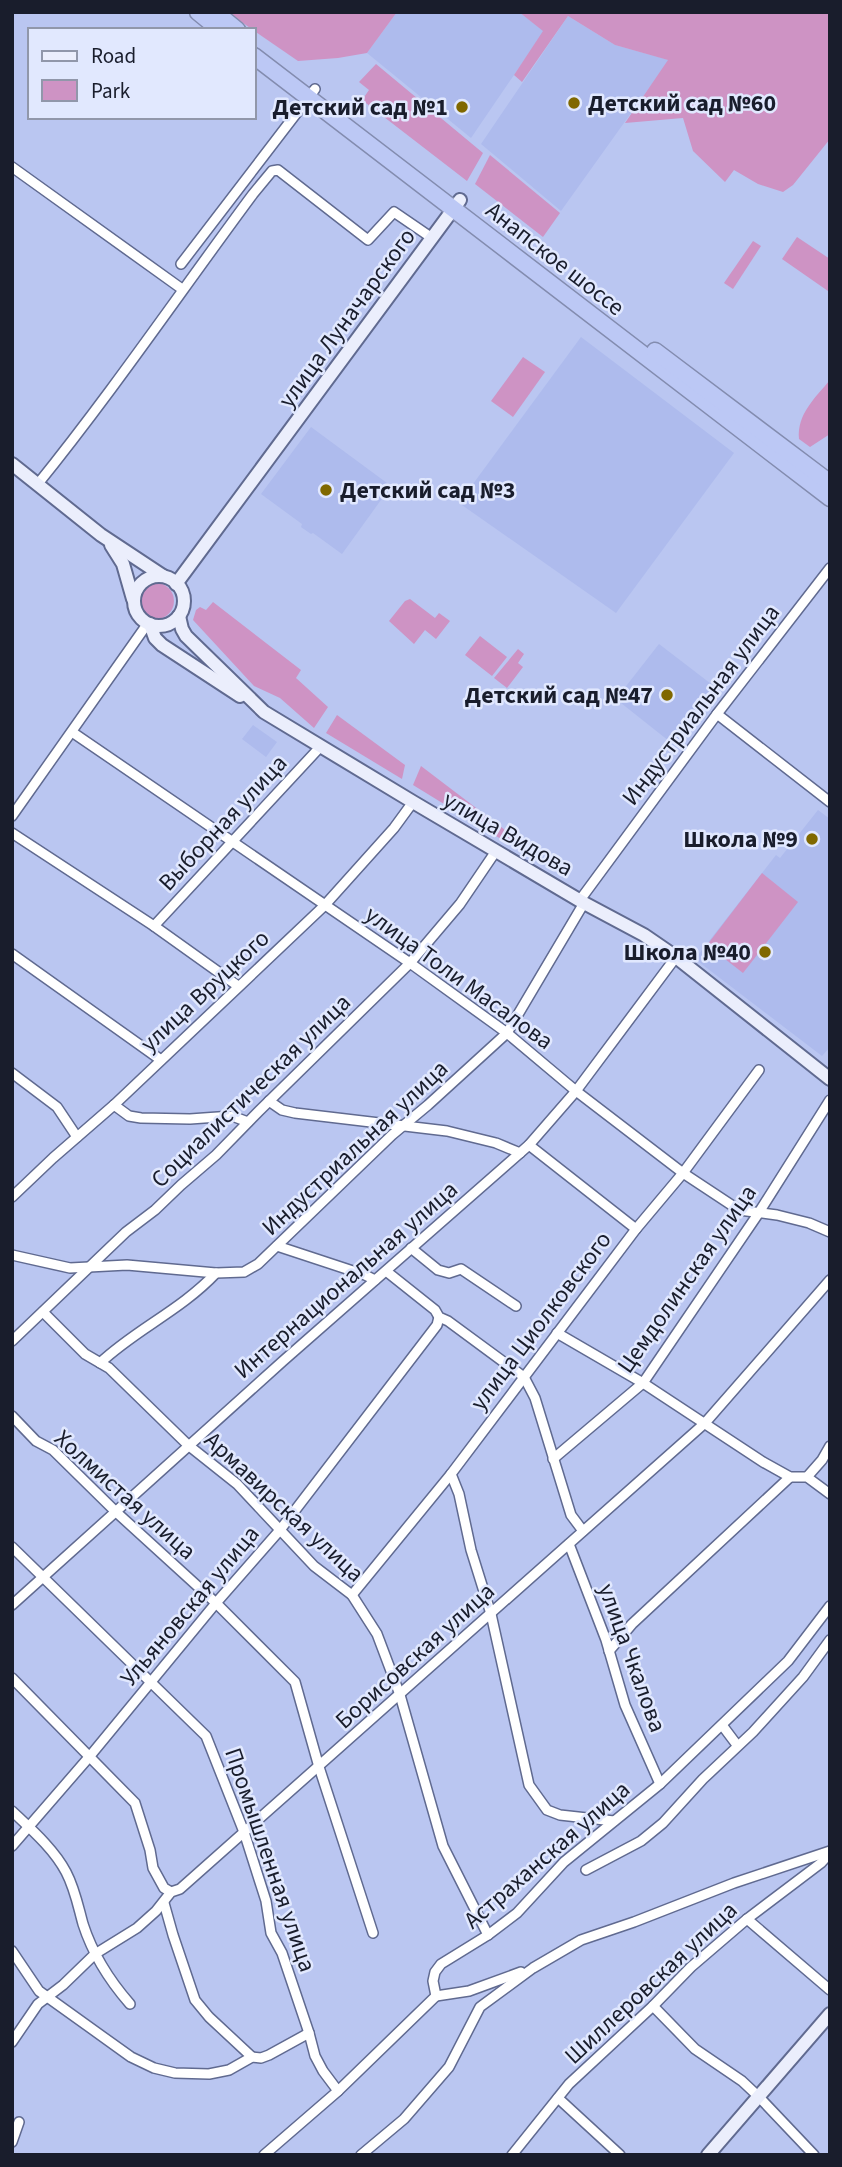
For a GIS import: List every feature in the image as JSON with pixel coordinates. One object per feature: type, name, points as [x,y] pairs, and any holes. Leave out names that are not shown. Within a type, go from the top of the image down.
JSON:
[{"type":"highway","points":[[198,12],[218,28]]},
{"type":"highway","points":[[215,12],[235,28]]},
{"type":"highway","name":"Анапское шоссе","points":[[256,44],[312,94],[830,498]]},
{"type":"highway","name":"Анапское шоссе","points":[[256,57],[312,94]]},
{"type":"highway","name":"Анапское шоссе","points":[[456,205],[830,483]]},
{"type":"street","points":[[181,264],[312,94]]},
{"type":"street","points":[[12,167],[182,289]]},
{"type":"street","points":[[37,485],[85,425],[182,289],[272,171],[278,170],[368,240],[394,212],[432,237]]},
{"type":"street","name":"улица Луначарского","points":[[176,584],[456,205]]},
{"type":"street","points":[[12,464],[101,535],[176,584],[184,602],[179,616],[166,625],[149,624]]},
{"type":"street","points":[[101,535],[123,564],[138,615],[149,624],[155,638],[264,712]]},
{"type":"street","name":"Индустриальная улица","points":[[216,1273],[244,1272],[258,1264],[403,1126],[507,1033],[582,901],[717,714],[830,568]]},
{"type":"street","points":[[133,601],[142,582],[148,578],[163,576]]},
{"type":"street","name":"улица Видова","points":[[179,616],[186,636],[264,712],[496,851],[644,935],[676,957],[830,1079]]},
{"type":"street","points":[[12,816],[149,624]]},
{"type":"street","points":[[717,714],[830,802]]},
{"type":"street","name":"улица Толи Масалова","points":[[72,732],[410,963],[507,1033],[576,1091],[683,1174],[739,1210],[777,1215],[809,1223],[830,1232]]},
{"type":"street","name":"Выборная улица","points":[[154,926],[321,746]]},
{"type":"street","name":"улица Вруцкого","points":[[12,1197],[114,1105],[324,906],[394,828],[413,802]]},
{"type":"street","points":[[12,833],[154,926],[238,986]]},
{"type":"street","name":"Социалистическая улица","points":[[12,1341],[126,1232],[155,1210],[216,1155],[352,1022],[410,963],[460,904],[496,851]]},
{"type":"street","points":[[12,954],[161,1060]]},
{"type":"street","name":"Интернациональная улица","points":[[12,1605],[188,1445],[529,1145],[576,1091],[676,957]]},
{"type":"street","name":"улица Циолковского","points":[[352,1595],[451,1474],[636,1229],[683,1174],[759,1070]]},
{"type":"street","points":[[12,1073],[57,1107],[77,1137]]},
{"type":"street","name":"Цемдолинская улица","points":[[553,1459],[643,1383],[758,1214],[830,1100]]},
{"type":"street","points":[[269,1101],[282,1110],[295,1113],[447,1131],[496,1143],[520,1153]]},
{"type":"street","points":[[114,1105],[129,1116],[141,1118],[232,1116],[248,1122]]},
{"type":"street","points":[[529,1145],[636,1229]]},
{"type":"street","points":[[277,1246],[375,1280]]},
{"type":"street","points":[[411,1248],[438,1270],[449,1273],[461,1269],[516,1306]]},
{"type":"street","points":[[12,1255],[70,1268],[127,1265],[216,1273]]},
{"type":"street","points":[[386,1271],[435,1310],[439,1317],[524,1377],[535,1398],[571,1515],[583,1531]]},
{"type":"street","points":[[100,1363],[113,1350],[171,1313],[216,1273]]},
{"type":"street","name":"Борисовская улица","points":[[12,2042],[38,2004],[95,1954],[137,1928],[164,1903],[171,1892],[180,1889],[319,1767],[705,1423],[830,1280]]},
{"type":"street","name":"Армавирская улица","points":[[43,1312],[85,1354],[109,1368],[188,1445],[237,1484],[314,1566],[352,1595],[377,1634],[400,1695],[443,1846],[488,1935]]},
{"type":"street","name":"Ульяновская улица","points":[[12,1846],[280,1530],[437,1325],[439,1317]]},
{"type":"street","points":[[557,1333],[643,1383],[790,1477],[807,1477],[830,1494]]},
{"type":"street","name":"Холмистая улица","points":[[12,1416],[36,1441],[53,1450],[216,1603],[295,1682],[319,1767],[373,1933]]},
{"type":"street","points":[[807,1477],[830,1446]]},
{"type":"street","points":[[451,1474],[459,1494],[471,1550],[491,1614],[529,1785],[547,1810],[560,1815],[614,1821]]},
{"type":"street","points":[[610,1651],[632,1624],[790,1477]]},
{"type":"street","name":"улица Чкалова","points":[[569,1544],[610,1651],[625,1705],[660,1784]]},
{"type":"street","name":"Промышленная улица","points":[[12,1547],[206,1736],[244,1832],[266,1900],[271,1933],[282,1953],[315,2056],[338,2091]]},
{"type":"street","name":"Астраханская улица","points":[[436,1996],[433,1981],[440,1964],[488,1935],[517,1913],[564,1862],[660,1784],[788,1661],[830,1606]]},
{"type":"street","name":"Астраханская улица","points":[[586,1870],[641,1841],[663,1823],[737,1745],[753,1732],[803,1677],[830,1640]]},
{"type":"street","points":[[12,1678],[135,1803],[153,1868],[163,1888],[171,1892]]},
{"type":"street","points":[[722,1725],[737,1745]]},
{"type":"street","points":[[12,1811],[58,1858],[66,1871],[95,1954],[110,1981],[130,2004]]},
{"type":"street","name":"Шиллеровская улица","points":[[512,2155],[569,2084],[691,1967],[747,1919],[821,1863],[830,1852]]},
{"type":"street","name":"Шиллеровская улица","points":[[533,1968],[581,1940],[746,1879],[830,1852]]},
{"type":"street","points":[[164,1903],[195,2000],[209,2017],[252,2057]]},
{"type":"street","points":[[747,1919],[830,1990]]},
{"type":"street","points":[[12,1951],[39,1991],[47,1998],[131,2056],[154,2068],[176,2073],[209,2074],[229,2070],[252,2057],[269,2055],[309,2032]]},
{"type":"street","points":[[264,2155],[338,2091],[436,1996],[469,1991],[533,1968]]},
{"type":"street","points":[[361,2155],[404,2119],[449,2067],[480,2007],[533,1968]]},
{"type":"street","points":[[653,2006],[695,2049],[759,2097],[814,2155]]},
{"type":"street","points":[[708,2155],[830,2014]]},
{"type":"street","points":[[12,2024],[22,2027]]},
{"type":"street","points":[[558,2098],[620,2155]]},
{"type":"street","points":[[12,2141],[19,2122]]},
{"type":"shaded area","name":"Детский сад №1","points":[[397,12],[519,12],[544,31],[471,138],[367,53]]},
{"type":"shaded area","name":"Детский сад №60","points":[[568,16],[615,45],[669,60],[561,211],[481,144]]},
{"type":"shaded area","points":[[581,337],[734,453],[616,613],[459,503]]},
{"type":"shaded area","name":"Детский сад №3","points":[[311,427],[391,486],[342,554],[301,527],[302,524],[261,494]]},
{"type":"shaded area","name":"Детский сад №47","points":[[659,644],[719,690],[674,745],[616,699]]},
{"type":"shaded area","points":[[253,725],[277,742],[266,757],[242,739]]},
{"type":"shaded area","name":"Школа №40","points":[[818,810],[830,819],[830,1047],[822,1056],[695,959],[776,855],[780,858]]},
{"type":"green space","points":[[227,12],[397,12],[367,53],[338,58],[298,61],[256,32],[256,28],[250,28]]},
{"type":"green space","points":[[519,12],[830,12],[830,139],[793,185],[783,192],[758,184],[734,170],[725,182],[693,151],[683,118],[625,123],[668,60],[615,45],[568,16],[522,82],[514,75],[543,31]]},
{"type":"green space","points":[[376,64],[483,153],[467,181],[362,100],[369,90],[359,82]]},
{"type":"green space","points":[[490,155],[560,213],[543,237],[475,184]]},
{"type":"green space","points":[[797,237],[830,259],[828,291],[782,259]]},
{"type":"green space","points":[[753,241],[761,246],[733,289],[724,283]]},
{"type":"green space","points":[[523,357],[545,372],[513,417],[491,401]]},
{"type":"green space","points":[[830,380],[830,434],[810,447],[799,439],[801,422],[808,407]]},
{"type":"green space","points":[[156,583],[169,588],[174,601],[169,614],[156,619],[143,614],[138,601],[143,588]]},
{"type":"green space","points":[[410,599],[435,618],[439,613],[450,621],[436,639],[425,630],[414,644],[389,621],[405,601]]},
{"type":"green space","points":[[213,602],[301,670],[296,678],[328,707],[314,728],[280,698],[254,686],[193,620],[196,610],[200,607],[206,610]]},
{"type":"green space","points":[[480,636],[507,657],[492,676],[465,655]]},
{"type":"green space","points":[[518,649],[524,654],[518,663],[523,667],[507,688],[494,678]]},
{"type":"green space","points":[[337,715],[405,765],[402,779],[326,733]]},
{"type":"green space","points":[[421,766],[517,839],[511,845],[413,785]]},
{"type":"green space","points":[[762,873],[798,902],[743,973],[707,945]]},
{"type":"place","name":"Детский сад №60","points":[[574,103]]},
{"type":"place","name":"Детский сад №1","points":[[462,107]]},
{"type":"place","name":"Детский сад №3","points":[[326,490]]},
{"type":"place","name":"Детский сад №47","points":[[667,695]]},
{"type":"place","name":"Школа №9","points":[[812,839]]},
{"type":"place","name":"Школа №40","points":[[765,952]]}]
